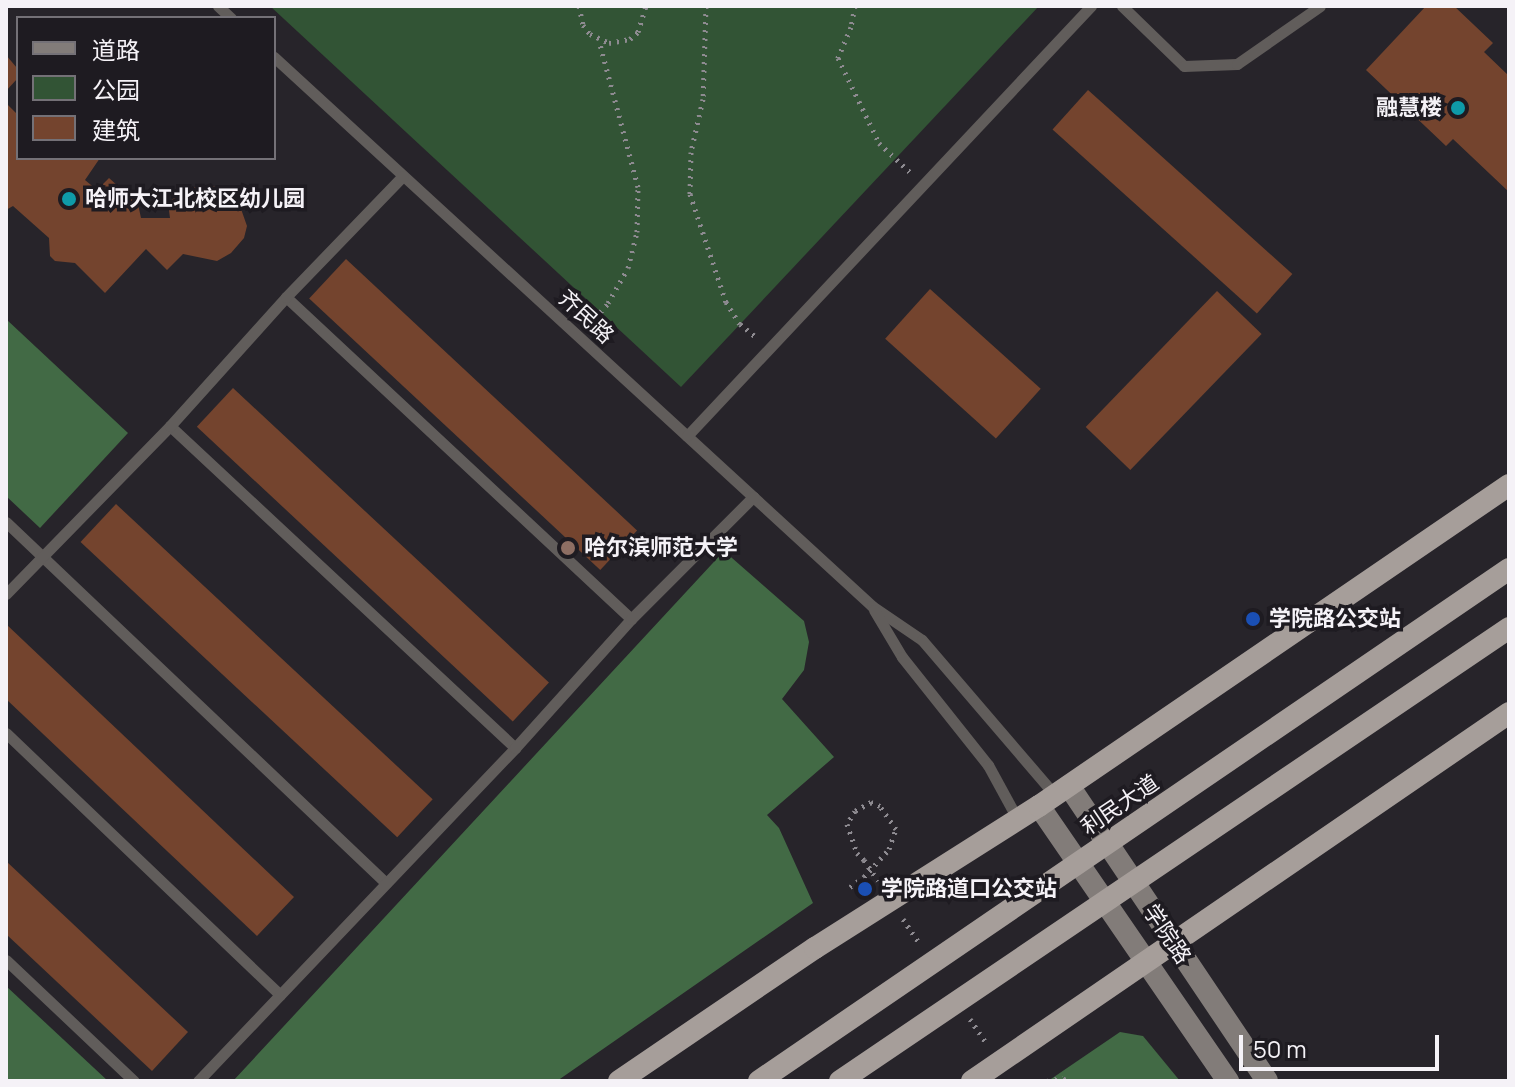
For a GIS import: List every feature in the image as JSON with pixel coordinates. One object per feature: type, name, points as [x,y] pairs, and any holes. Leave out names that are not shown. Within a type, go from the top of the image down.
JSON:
[{"type":"highway","points":[[619,1081],[815,948],[1054,796],[1509,485]]},
{"type":"highway","name":"利民大道","points":[[759,1081],[1509,569]]},
{"type":"highway","points":[[840,1081],[1509,628]]},
{"type":"highway","points":[[972,1081],[1509,713]]},
{"type":"main road","name":"学院路","points":[[1054,796],[1107,845],[1267,1081]]},
{"type":"main road","name":"学院路","points":[[1054,796],[1079,864],[1228,1081]]},
{"type":"lane","points":[[687,436],[1091,6]]},
{"type":"lane","points":[[1122,6],[1184,66],[1237,64],[1320,6]]},
{"type":"lane","name":"齐民路","points":[[276,59],[872,606]]},
{"type":"lane","points":[[6,594],[170,426],[286,297],[403,176]]},
{"type":"lane","points":[[286,297],[631,619]]},
{"type":"lane","points":[[170,426],[515,748]]},
{"type":"lane","points":[[198,1081],[515,748],[631,619],[753,497]]},
{"type":"lane","points":[[6,522],[386,883]]},
{"type":"lane","points":[[872,606],[922,640],[1054,796]]},
{"type":"lane","points":[[872,606],[902,657],[988,765],[1018,820]]},
{"type":"lane","points":[[6,733],[280,995]]},
{"type":"lane","points":[[6,960],[134,1081]]},
{"type":"path","points":[[579,6],[583,25],[599,40],[609,43],[630,39],[644,23],[646,6]]},
{"type":"path","points":[[706,6],[703,99],[691,152],[690,194],[726,302],[740,324],[769,348]]},
{"type":"path","points":[[855,6],[851,27],[838,58],[879,143],[924,184]]},
{"type":"path","points":[[579,338],[608,303],[628,268],[637,232],[638,187],[599,40]]},
{"type":"path","points":[[850,887],[889,849],[896,829],[880,806],[871,802],[855,811],[847,824],[850,838],[864,860]]},
{"type":"path","points":[[1047,1081],[1063,1078],[1066,1081]]},
{"type":"green space","points":[[270,6],[1039,6],[681,387]]},
{"type":"green space","points":[[6,319],[128,433],[40,528],[6,496]]},
{"type":"green space","points":[[724,551],[804,621],[809,642],[804,670],[782,699],[834,757],[767,815],[779,828],[813,903],[557,1081],[233,1081]]},
{"type":"green space","points":[[6,986],[108,1081],[6,1081]]},
{"type":"green space","points":[[1120,1032],[1143,1036],[1180,1081],[1048,1081]]},
{"type":"building","name":"融慧楼","points":[[1426,6],[1454,6],[1493,43],[1484,52],[1509,76],[1509,192],[1453,139],[1446,146],[1366,70]]},
{"type":"building","points":[[6,55],[16,67],[16,80],[6,91]]},
{"type":"building","points":[[1088,90],[1292,274],[1257,313],[1053,129]]},
{"type":"building","name":"哈师大江北校区幼儿园","points":[[6,103],[16,113],[16,160],[99,160],[85,180],[97,190],[109,178],[138,204],[141,218],[170,218],[168,203],[185,189],[212,185],[240,206],[247,226],[244,238],[231,253],[217,261],[183,254],[167,270],[146,249],[105,293],[75,263],[55,261],[50,256],[49,238],[13,206],[6,210]]},
{"type":"building","points":[[346,259],[637,530],[600,570],[309,298]]},
{"type":"building","points":[[930,289],[1041,389],[996,438],[885,339]]},
{"type":"building","points":[[1217,291],[1262,334],[1130,470],[1086,427]]},
{"type":"building","points":[[233,388],[549,683],[513,721],[197,427]]},
{"type":"building","points":[[116,504],[433,799],[397,837],[81,542]]},
{"type":"building","points":[[6,624],[294,897],[257,936],[6,699]]},
{"type":"building","points":[[6,861],[188,1032],[152,1071],[6,934]]},
{"type":"place","name":"融慧楼","points":[[1458,108]]},
{"type":"place","name":"哈师大江北校区幼儿园","points":[[69,199]]},
{"type":"place","name":"哈尔滨师范大学","points":[[568,548]]},
{"type":"place","name":"学院路公交站","points":[[1253,619]]},
{"type":"place","name":"学院路道口公交站","points":[[865,889]]}]
